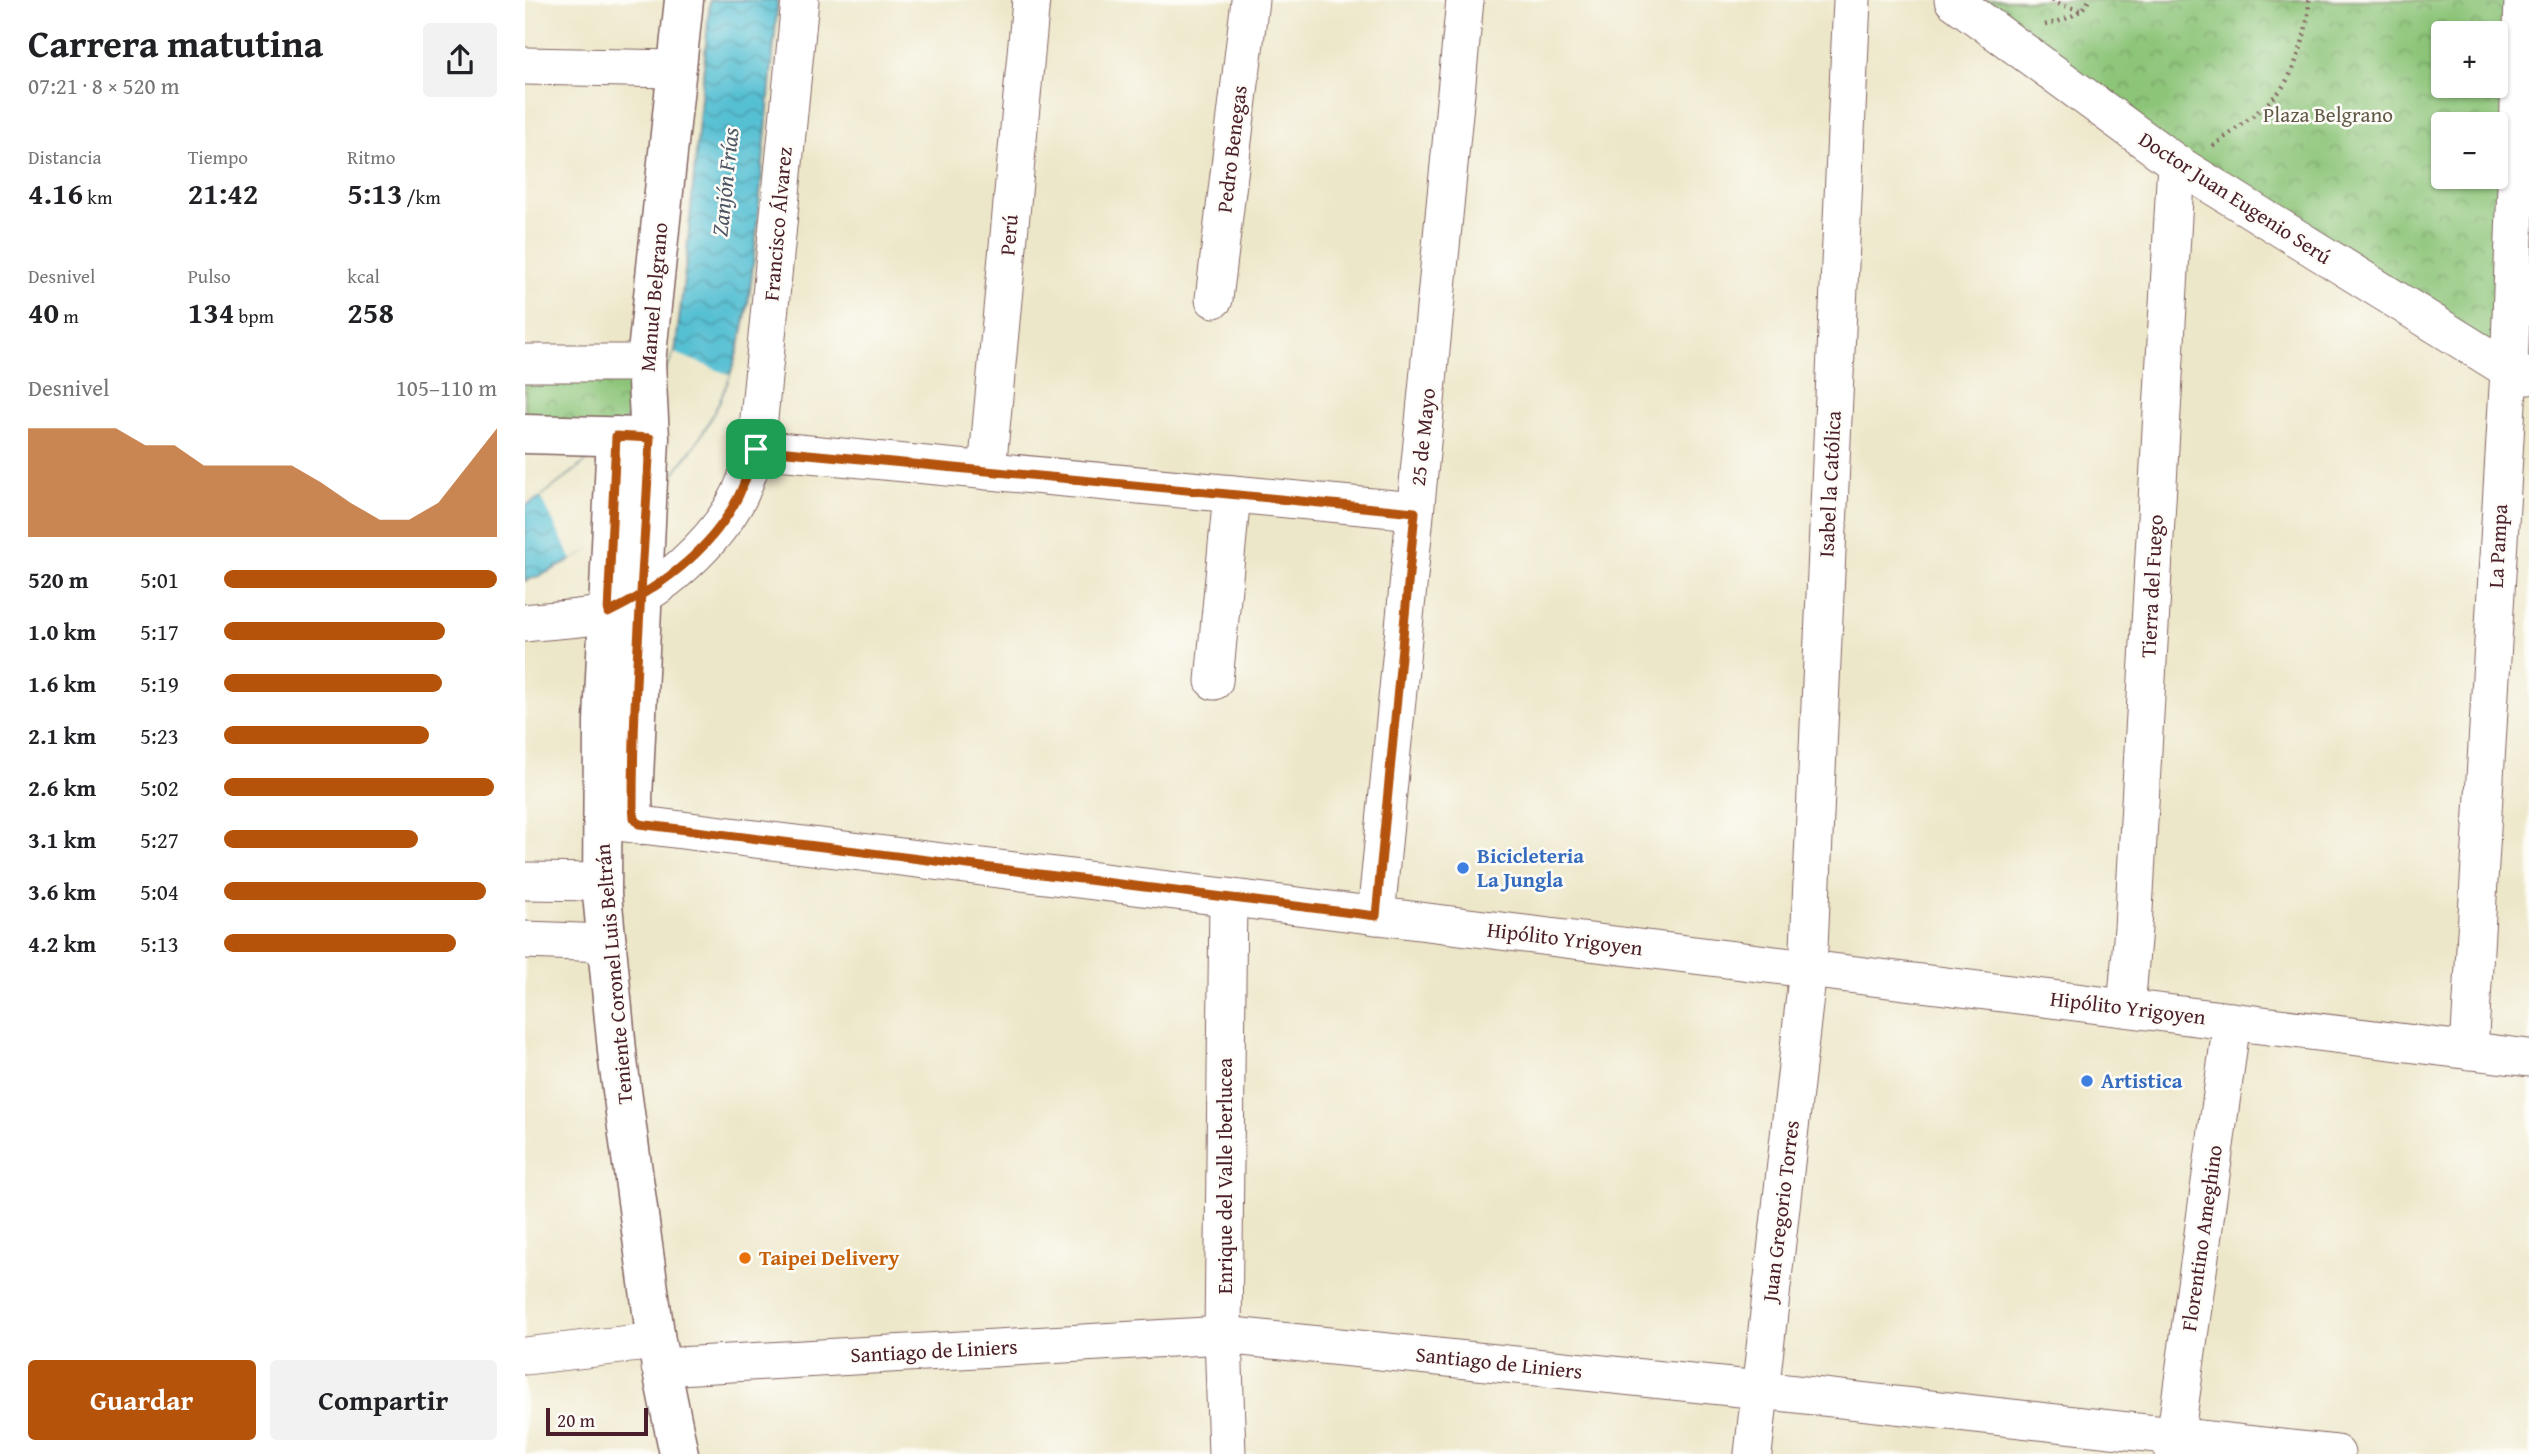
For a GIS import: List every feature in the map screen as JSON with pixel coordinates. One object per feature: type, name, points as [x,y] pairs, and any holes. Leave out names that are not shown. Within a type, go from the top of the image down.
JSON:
[{"type":"main road","name":"Manuel Belgrano","points":[[626,604],[633,437],[646,363],[684,0]]},
{"type":"main road","points":[[525,434],[633,437]]},
{"type":"main road","name":"Manuel Belgrano","points":[[613,491],[633,437]]},
{"type":"main road","name":"Teniente Coronel Luis Beltrán","points":[[613,491],[626,604],[619,822],[602,882],[618,1061],[658,1354],[679,1454]]},
{"type":"street","name":"Francisco Álvarez","points":[[756,449],[800,0]]},
{"type":"street","name":"Perú","points":[[987,471],[1031,0]]},
{"type":"street","name":"Pedro Benegas","points":[[1215,299],[1250,0]]},
{"type":"street","name":"25 de Mayo","points":[[1376,916],[1465,0]]},
{"type":"street","name":"Isabel la Católica","points":[[1808,969],[1852,0]]},
{"type":"street","name":"Doctor Juan Eugenio Serú","points":[[1953,0],[2519,373]]},
{"type":"street","name":"La Pampa","points":[[2469,1051],[2519,373],[2523,0]]},
{"type":"street","points":[[525,66],[676,69]]},
{"type":"street","name":"Tierra del Fuego","points":[[2126,1008],[2191,157]]},
{"type":"street","points":[[525,363],[646,363]]},
{"type":"street","points":[[525,623],[626,604],[679,568],[715,532],[740,494],[756,449],[1415,512]]},
{"type":"street","points":[[1215,681],[1231,494]]},
{"type":"street","name":"Hipólito Yrigoyen","points":[[619,822],[2529,1058]]},
{"type":"street","points":[[525,881],[602,882]]},
{"type":"street","name":"Enrique del Valle Iberlucea","points":[[1227,1454],[1223,1335],[1228,897]]},
{"type":"street","points":[[525,940],[607,943]]},
{"type":"street","name":"Juan Gregorio Torres","points":[[1753,1454],[1808,969]]},
{"type":"street","name":"Florentino Ameghino","points":[[2174,1445],[2232,1021]]},
{"type":"street","name":"Santiago de Liniers","points":[[525,1356],[1223,1335],[1761,1390],[2174,1445],[2336,1454]]},
{"type":"path","points":[[2052,0],[2060,5],[2081,10]]},
{"type":"path","points":[[2036,27],[2062,21],[2081,10],[2089,0]]},
{"type":"path","points":[[2191,157],[2277,96],[2299,55],[2309,18],[2309,0]]},
{"type":"green space","name":"Plaza Belgrano","points":[[1967,0],[2516,0],[2503,356],[2188,163]]},
{"type":"green space","points":[[525,363],[646,363],[650,438],[525,434]]},
{"type":"water","name":"Zanjón Frías","points":[[710,0],[778,0],[753,267],[735,361],[719,403],[698,440],[659,489],[592,546],[554,569],[525,581],[525,506],[541,497],[601,450],[663,376],[675,353]]},
{"type":"pier","points":[[675,353],[730,375],[713,413],[697,441],[658,493],[600,543],[572,560],[541,497],[582,466],[617,433],[663,376]]},
{"type":"place","name":"Bicicleteria La Jungla","points":[[1463,868]]},
{"type":"place","name":"Artistica","points":[[2087,1081]]},
{"type":"place","name":"Taipei Delivery","points":[[745,1258]]},
{"type":"route","points":[[756,449],[740,494],[706,542],[658,584],[642,594],[627,604],[608,613],[616,436],[650,438],[642,594],[635,724],[633,806],[634,818],[639,824],[1376,916],[1415,512],[756,449]]}]
